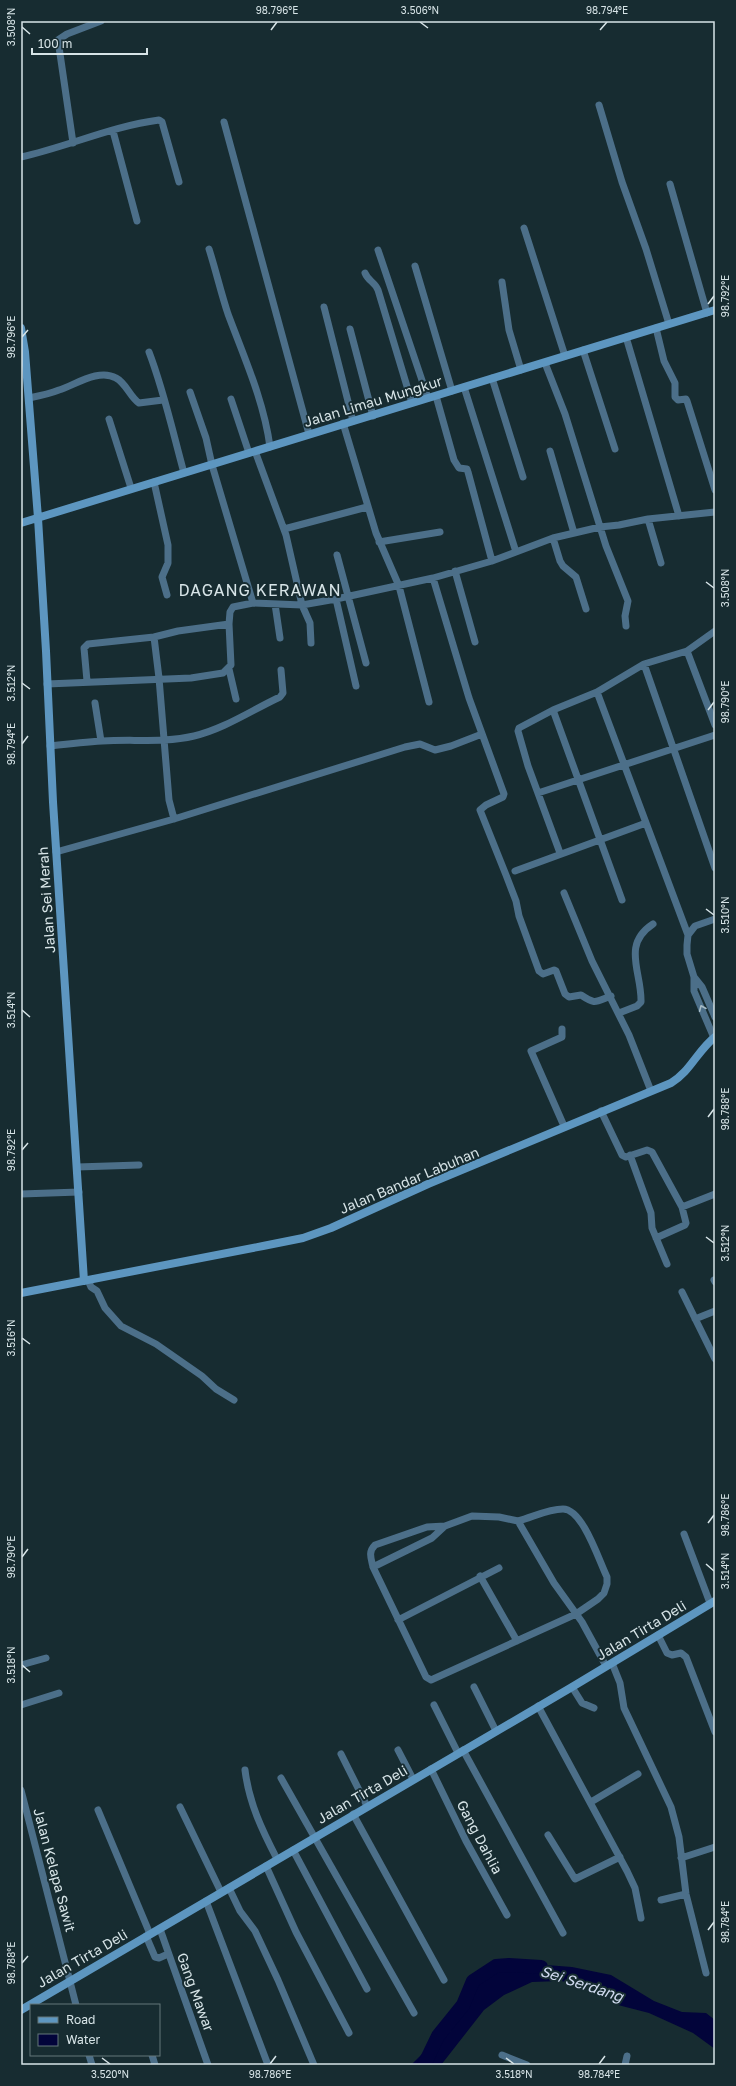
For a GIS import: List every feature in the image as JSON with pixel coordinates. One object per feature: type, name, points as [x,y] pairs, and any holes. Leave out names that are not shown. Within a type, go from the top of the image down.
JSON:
[{"type":"street","points":[[73,143],[58,40],[67,34],[101,21]]},
{"type":"street","points":[[599,105],[622,182],[646,249],[669,324]]},
{"type":"street","points":[[21,157],[73,143],[113,130],[160,120],[179,182]]},
{"type":"street","points":[[224,122],[309,434]]},
{"type":"street","points":[[113,130],[137,221]]},
{"type":"street","points":[[670,184],[707,313]]},
{"type":"street","points":[[524,228],[565,356]]},
{"type":"street","points":[[209,249],[228,312],[259,402],[268,432],[270,446]]},
{"type":"street","points":[[378,250],[428,398]]},
{"type":"street","points":[[416,266],[452,391]]},
{"type":"street","points":[[365,273],[367,278],[376,285],[378,290],[412,403]]},
{"type":"street","points":[[502,282],[509,330],[520,370]]},
{"type":"street","points":[[324,307],[353,421]]},
{"type":"street","name":"Jalan Limau Mungkur","points":[[21,523],[131,488],[212,465],[342,423],[373,416],[715,310]]},
{"type":"street","name":"Jalan Sei Merah","points":[[21,328],[29,398],[38,518],[56,852],[86,1281]]},
{"type":"street","points":[[656,328],[664,361],[675,383],[675,397],[678,400],[685,399],[687,401],[715,490]]},
{"type":"street","points":[[350,329],[373,416]]},
{"type":"street","points":[[626,337],[679,516]]},
{"type":"street","points":[[583,350],[616,449]]},
{"type":"street","points":[[150,352],[161,384],[163,400],[184,473]]},
{"type":"street","points":[[545,363],[565,414],[614,569],[628,601],[625,616],[626,626]]},
{"type":"street","points":[[29,398],[64,389],[89,377],[108,376],[118,380],[139,403],[163,400]]},
{"type":"street","points":[[492,378],[523,477]]},
{"type":"street","points":[[464,387],[516,552]]},
{"type":"street","points":[[190,392],[206,438],[212,465],[254,603]]},
{"type":"street","points":[[436,396],[454,460],[459,468],[467,469],[492,561]]},
{"type":"street","points":[[231,400],[284,529],[302,605],[310,623],[311,643]]},
{"type":"street","points":[[109,419],[131,488]]},
{"type":"street","points":[[342,423],[379,542],[399,586],[429,702]]},
{"type":"street","points":[[550,451],[574,533]]},
{"type":"street","points":[[154,482],[168,545],[168,563],[162,577],[167,595]]},
{"type":"street","points":[[284,529],[367,507]]},
{"type":"street","points":[[236,699],[229,669],[231,665],[229,624],[230,612],[233,607],[254,603],[302,605],[336,600],[348,596],[433,578],[492,561],[553,538],[574,533],[648,519],[715,512]]},
{"type":"street","points":[[648,519],[661,563]]},
{"type":"street","points":[[379,542],[440,532]]},
{"type":"street","points":[[553,538],[560,561],[576,577],[586,609]]},
{"type":"street","points":[[337,555],[366,663]]},
{"type":"street","points":[[456,571],[475,642]]},
{"type":"street","points":[[433,578],[482,734],[496,768],[504,795],[503,797],[482,807],[480,810],[514,894],[518,916],[539,972],[542,974],[554,970],[556,971],[565,994],[569,997],[581,995],[590,1002],[594,1002],[611,996]]},
{"type":"street","points":[[336,600],[356,686]]},
{"type":"street","points":[[275,604],[280,638]]},
{"type":"street","points":[[88,681],[84,648],[86,646],[154,637],[192,629],[229,624]]},
{"type":"street","points":[[560,853],[538,793],[518,731],[519,728],[532,723],[553,710],[597,692],[644,664],[687,651],[715,631]]},
{"type":"street","points":[[154,637],[159,678],[169,800],[174,819]]},
{"type":"street","points":[[687,651],[715,725]]},
{"type":"street","points":[[644,664],[715,868]]},
{"type":"street","points":[[47,684],[159,678],[191,678],[223,673],[229,669]]},
{"type":"street","points":[[50,746],[101,741],[163,739],[193,736],[204,733],[232,722],[280,697],[283,693],[281,670]]},
{"type":"street","points":[[597,692],[688,935],[687,954],[694,977],[694,991],[715,1037]]},
{"type":"street","points":[[95,703],[101,741]]},
{"type":"street","points":[[553,710],[622,900]]},
{"type":"street","points":[[56,852],[174,819],[405,747],[420,744],[435,750],[452,746],[482,734]]},
{"type":"street","points":[[538,793],[715,735]]},
{"type":"street","points":[[515,871],[560,853],[646,823]]},
{"type":"street","points":[[564,893],[592,961],[619,1013],[651,1091]]},
{"type":"street","points":[[688,935],[695,926],[715,918]]},
{"type":"street","points":[[619,1013],[641,1002],[635,947],[642,932],[653,924]]},
{"type":"street","points":[[694,977],[702,987],[715,1017]]},
{"type":"street","points":[[562,1029],[562,1037],[531,1051],[564,1126]]},
{"type":"street","name":"Jalan Bandar Labuhan","points":[[21,1293],[303,1238],[331,1228],[564,1126],[678,1079],[707,1043],[715,1037]]},
{"type":"street","points":[[601,1111],[620,1152],[626,1157],[647,1150],[652,1152],[682,1207],[686,1223],[685,1226],[656,1238]]},
{"type":"street","points":[[630,1155],[652,1213],[652,1228],[667,1264]]},
{"type":"street","points":[[77,1168],[139,1165]]},
{"type":"street","points":[[21,1194],[79,1192]]},
{"type":"street","points":[[682,1207],[715,1194]]},
{"type":"street","points":[[86,1281],[97,1292],[105,1308],[120,1326],[156,1344],[202,1376],[216,1389],[234,1400]]},
{"type":"street","points":[[682,1292],[715,1359]]},
{"type":"street","points":[[695,1319],[715,1311]]},
{"type":"street","points":[[553,1510],[570,1510],[580,1519],[607,1577],[607,1584],[604,1593],[576,1614],[431,1680],[426,1677],[398,1620],[373,1567],[370,1555],[371,1549],[375,1545],[427,1526],[445,1526],[472,1516],[499,1517],[518,1522],[553,1510]]},
{"type":"street","points":[[518,1522],[546,1571],[576,1614],[620,1683],[624,1708],[671,1807],[679,1837],[686,1894],[706,1973]]},
{"type":"street","points":[[373,1567],[432,1538],[445,1526]]},
{"type":"street","points":[[684,1534],[713,1602]]},
{"type":"street","points":[[398,1620],[480,1576],[499,1568]]},
{"type":"street","points":[[480,1576],[517,1642]]},
{"type":"street","name":"Jalan Tirta Deli","points":[[31,2004],[572,1687],[713,1602]]},
{"type":"street","points":[[658,1635],[667,1653],[672,1655],[681,1653],[686,1657],[715,1732]]},
{"type":"street","points":[[21,1665],[46,1658]]},
{"type":"street","points":[[474,1687],[496,1731]]},
{"type":"street","points":[[572,1687],[582,1703],[594,1708]]},
{"type":"street","points":[[21,1705],[59,1693]]},
{"type":"street","points":[[434,1705],[563,1933]]},
{"type":"street","points":[[538,1706],[620,1857],[635,1888],[641,1918]]},
{"type":"street","points":[[398,1750],[413,1779]]},
{"type":"street","points":[[340,1754],[367,1806]]},
{"type":"street","name":"Gang Dahlia","points":[[431,1769],[466,1841],[507,1915]]},
{"type":"street","points":[[245,1770],[248,1794],[255,1815],[277,1859]]},
{"type":"street","points":[[591,1802],[638,1774]]},
{"type":"street","points":[[282,1778],[316,1836],[414,2013]]},
{"type":"street","name":"Jalan Kelapa Sawit","points":[[21,1790],[24,1815],[76,2004]]},
{"type":"street","points":[[180,1807],[221,1892]]},
{"type":"street","points":[[98,1810],[148,1935],[155,1957],[159,1958],[168,1954]]},
{"type":"street","points":[[353,1814],[444,1980]]},
{"type":"street","points":[[548,1835],[575,1879],[620,1857]]},
{"type":"street","points":[[681,1858],[715,1847]]},
{"type":"street","points":[[294,1850],[367,1989]]},
{"type":"street","points":[[266,1866],[296,1932],[350,2033]]},
{"type":"street","points":[[229,1888],[240,1912],[254,1931],[278,1980],[314,2065]]},
{"type":"street","points":[[661,1900],[686,1894]]},
{"type":"street","points":[[206,1901],[268,2065]]},
{"type":"street","name":"Gang Mawar","points":[[160,1929],[208,2065]]},
{"type":"street","name":"Jalan Tirta Deli","points":[[21,2010],[30,2004]]},
{"type":"street","points":[[502,2055],[527,2065]]},
{"type":"street","points":[[625,2065],[627,2056]]},
{"type":"water","points":[[533,1964],[572,1967],[611,1975],[654,2001],[682,2012],[706,2013],[715,2020],[715,2049],[693,2033],[649,2013],[618,2005],[589,1986],[561,1981],[532,1982],[504,1995],[484,2010],[441,2065],[411,2065],[433,2043],[451,2031],[458,2004],[467,1992],[475,1985],[483,1979],[502,1971]]},
{"type":"waterway","name":"Sei Serdang","points":[[424,2065],[438,2036],[463,2005],[473,1981],[496,1966],[509,1965],[541,1967]]},
{"type":"district","name":"DAGANG KERAWAN","points":[[260,590]]}]
